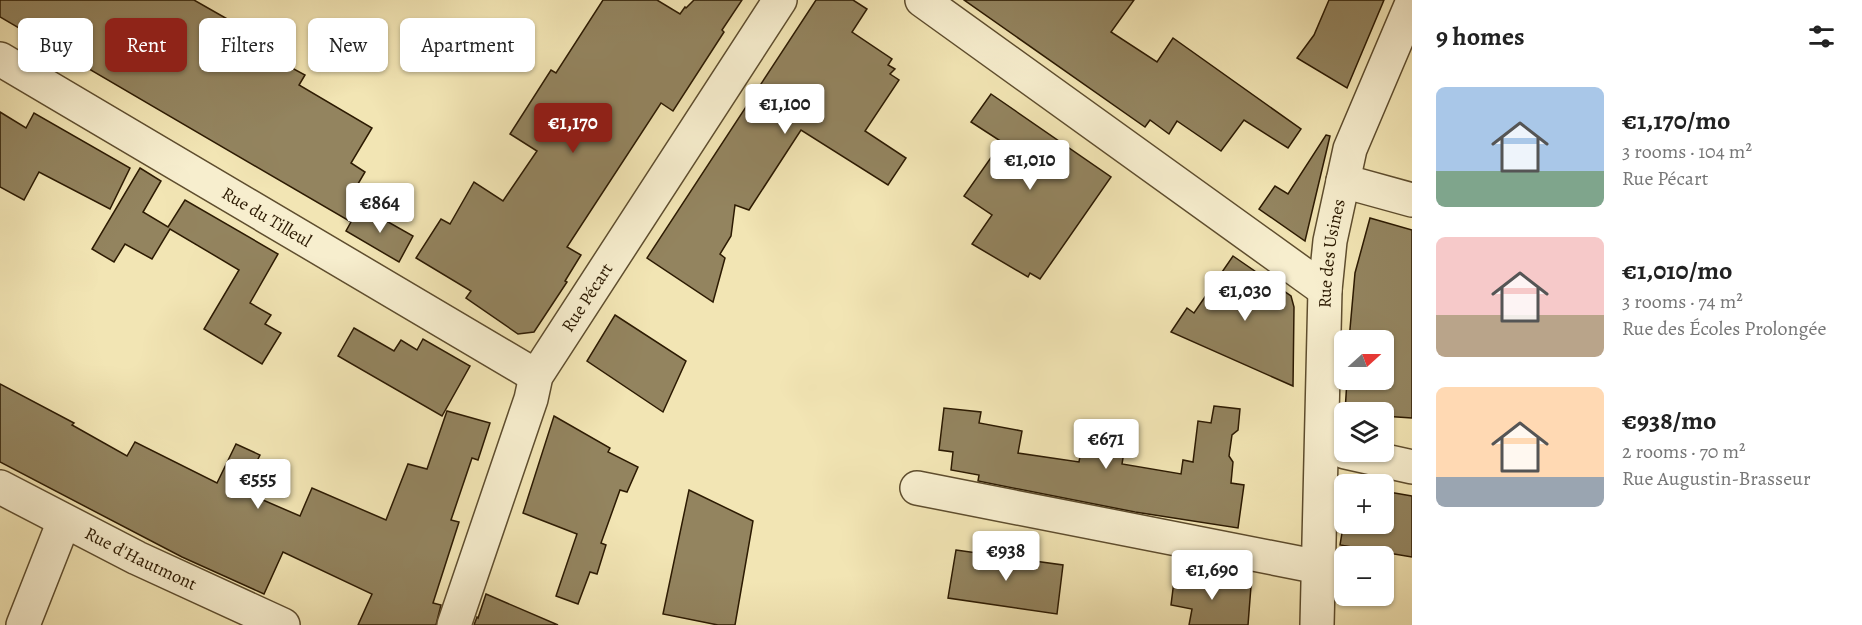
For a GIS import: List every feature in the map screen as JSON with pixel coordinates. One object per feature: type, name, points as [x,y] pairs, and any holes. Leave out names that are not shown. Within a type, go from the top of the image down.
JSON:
[{"type":"street","name":"Rue Pécart","points":[[454,625],[531,399],[536,375],[780,0]]},
{"type":"street","points":[[922,0],[1325,290]]},
{"type":"street","name":"Rue des Usines","points":[[1334,421],[1325,290],[1330,241],[1350,149],[1412,3]]},
{"type":"street","name":"Rue du Tilleul","points":[[0,58],[536,375]]},
{"type":"street","points":[[1343,180],[1412,200]]},
{"type":"street","name":"Rue des Usines","points":[[1317,625],[1319,567],[1334,462]]},
{"type":"street","points":[[1390,462],[1412,467]]},
{"type":"street","name":"Rue d'Hautmont","points":[[0,487],[173,575],[283,625]]},
{"type":"street","points":[[917,488],[1319,567]]},
{"type":"street","points":[[23,625],[64,521]]},
{"type":"building","points":[[0,0],[194,0],[226,18],[199,18],[199,72],[296,70],[305,75],[299,85],[372,128],[351,163],[365,172],[355,189],[366,195],[351,222],[93,71],[93,18],[18,18],[18,28],[0,17]]},
{"type":"building","points":[[603,0],[657,0],[680,14],[694,0],[742,0],[673,111],[661,103],[567,247],[581,255],[565,281],[567,282],[534,332],[518,334],[466,298],[471,291],[416,258],[441,219],[450,224],[474,182],[503,201],[537,151],[510,134],[551,70],[556,73]]},
{"type":"building","points":[[816,0],[853,0],[867,9],[852,32],[892,59],[888,65],[895,69],[890,74],[899,80],[865,131],[906,158],[888,185],[801,130],[749,210],[735,205],[731,236],[720,254],[725,258],[713,302],[647,258]]},
{"type":"building","points":[[964,0],[1134,0],[1111,32],[1157,62],[1173,38],[1301,129],[1288,148],[1244,120],[1221,151],[1177,121],[1169,134],[1150,120],[1145,127]]},
{"type":"building","points":[[1329,0],[1384,0],[1347,88],[1297,58],[1314,35]]},
{"type":"building","points":[[991,94],[1111,177],[1040,279],[1030,273],[1028,277],[972,244],[992,215],[964,196],[1002,142],[971,122]]},
{"type":"building","points":[[0,112],[26,128],[34,113],[130,168],[110,209],[39,172],[24,200],[0,187]]},
{"type":"building","points":[[1326,135],[1330,136],[1305,241],[1259,209],[1275,186],[1288,194]]},
{"type":"building","points":[[140,168],[161,181],[143,212],[168,227],[185,200],[278,254],[250,303],[271,315],[265,324],[281,333],[262,364],[204,329],[239,270],[170,229],[152,259],[125,244],[114,262],[92,249]]},
{"type":"building","points":[[360,206],[413,236],[399,262],[346,231]]},
{"type":"building","points":[[1370,218],[1412,230],[1412,418],[1394,417],[1394,402],[1346,402],[1346,390],[1394,390],[1394,330],[1350,330],[1355,273]]},
{"type":"building","points":[[1233,256],[1291,296],[1294,307],[1293,386],[1171,332],[1187,308],[1194,313]]},
{"type":"building","points":[[615,315],[686,361],[663,412],[587,361]]},
{"type":"building","points":[[354,328],[394,351],[401,340],[417,350],[423,339],[470,366],[442,416],[338,356]]},
{"type":"building","points":[[0,384],[74,423],[72,425],[127,456],[135,442],[217,483],[236,444],[260,455],[242,491],[300,516],[312,488],[386,520],[408,464],[427,469],[447,411],[490,423],[478,460],[472,458],[451,520],[459,522],[433,603],[441,605],[436,625],[358,625],[372,594],[283,552],[264,594],[182,557],[0,462]]},
{"type":"building","points":[[1214,406],[1240,409],[1238,430],[1232,435],[1229,456],[1233,462],[1231,483],[1244,485],[1238,528],[1135,512],[978,481],[979,475],[951,470],[953,452],[939,450],[944,408],[981,412],[979,423],[1022,431],[1018,453],[1079,462],[1082,446],[1098,449],[1100,442],[1125,446],[1122,464],[1181,474],[1183,460],[1193,462],[1198,421],[1211,423]]},
{"type":"building","points":[[554,416],[610,448],[608,452],[638,467],[627,492],[620,490],[601,543],[606,545],[597,574],[590,572],[578,604],[556,596],[577,534],[523,513]]},
{"type":"building","points":[[689,490],[753,521],[735,625],[718,625],[663,614]]},
{"type":"building","points":[[1394,493],[1412,496],[1412,557],[1394,554],[1394,546],[1340,545],[1342,534],[1394,534]]},
{"type":"building","points":[[956,550],[1063,565],[1057,614],[948,598]]},
{"type":"building","points":[[1175,573],[1251,586],[1248,625],[1189,625],[1192,609],[1171,605]]},
{"type":"building","points":[[486,594],[558,625],[474,625]]}]
